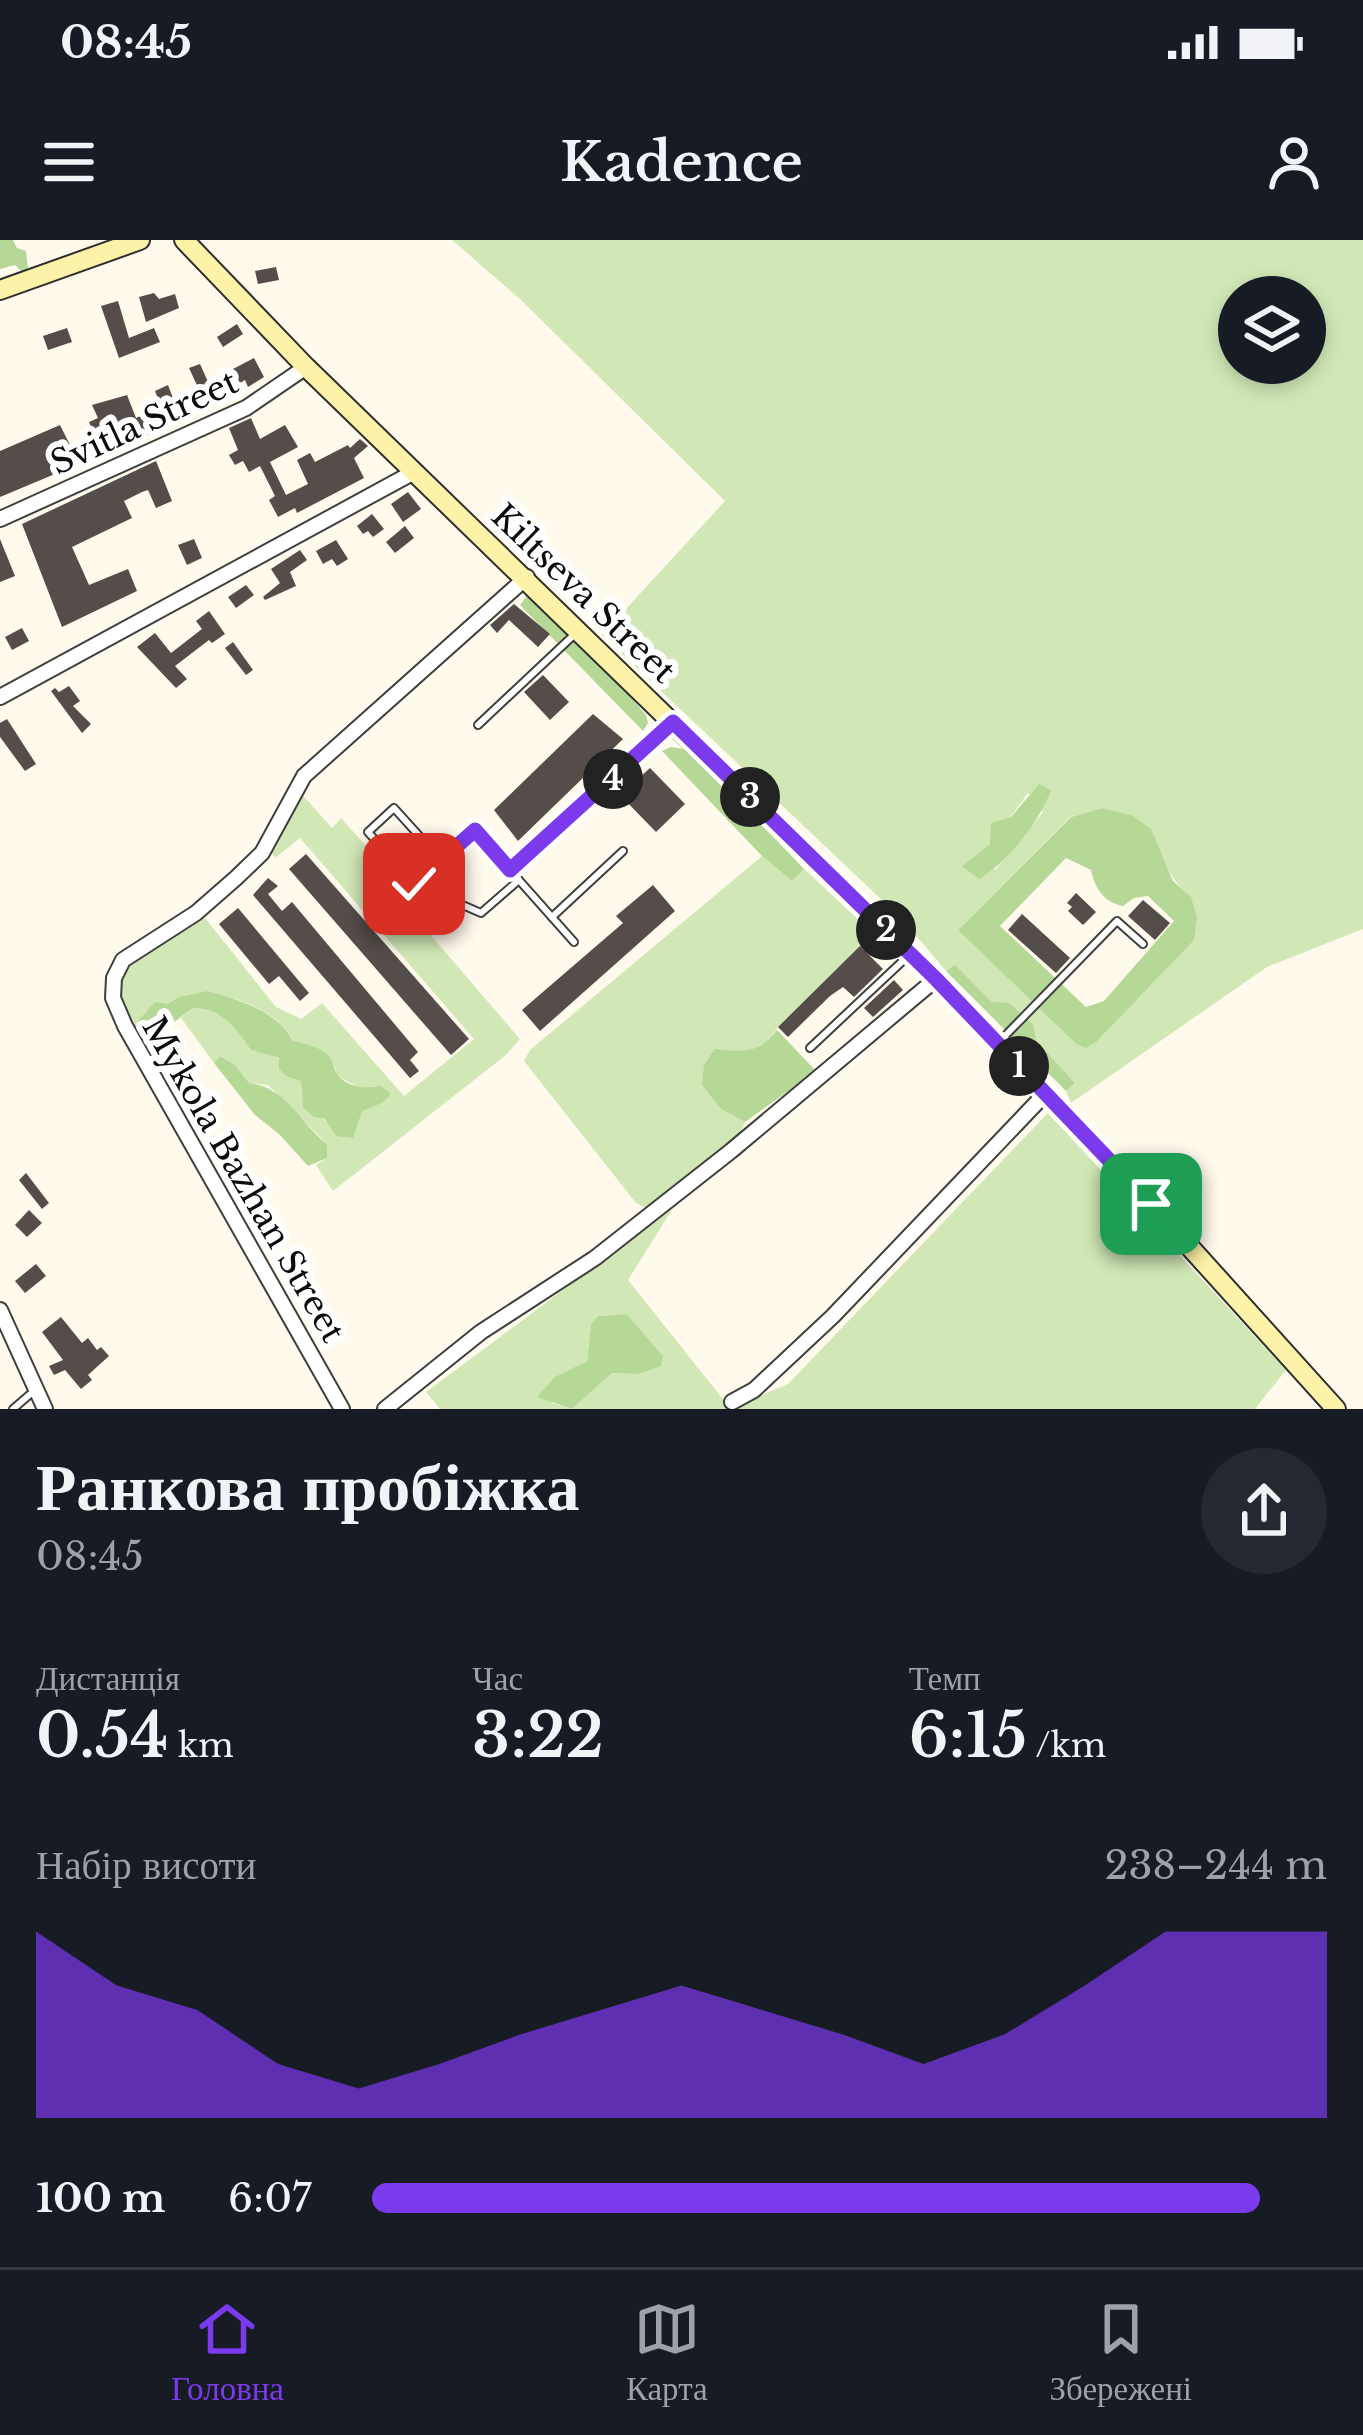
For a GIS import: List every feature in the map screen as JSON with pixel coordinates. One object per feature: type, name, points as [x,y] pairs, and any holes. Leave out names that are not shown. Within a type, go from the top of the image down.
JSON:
[{"type":"street","points":[[0,290],[108,246],[140,240]]},
{"type":"street","name":"Kiltseva Street","points":[[184,240],[306,367],[936,979],[1151,1204],[1336,1409]]},
{"type":"street","name":"Svitla Street","points":[[0,519],[246,407],[306,367]]},
{"type":"street","points":[[0,697],[414,472]]},
{"type":"street","name":"Mykola Bazhan Street","points":[[342,1409],[125,1026],[112,998],[114,978],[123,960],[196,913],[262,853],[304,776],[527,577]]},
{"type":"street","points":[[385,1409],[481,1332],[596,1258],[936,979]]},
{"type":"street","points":[[732,1402],[754,1390],[833,1316],[1046,1094]]},
{"type":"street","points":[[0,1310],[45,1409]]},
{"type":"lane","points":[[478,725],[579,629]]},
{"type":"lane","points":[[510,870],[673,722]]},
{"type":"lane","points":[[440,860],[394,808],[368,832],[414,884],[482,914],[519,880]]},
{"type":"lane","points":[[414,884],[475,830],[574,942]]},
{"type":"lane","points":[[552,917],[623,851]]},
{"type":"lane","points":[[998,1044],[1117,921],[1143,944]]},
{"type":"lane","points":[[810,1048],[910,954]]},
{"type":"lane","points":[[13,1409],[38,1387]]},
{"type":"green space","points":[[0,240],[13,240],[26,251],[28,268],[23,273],[15,265],[0,269]]},
{"type":"green space","points":[[452,240],[1363,240],[1363,929],[1267,967],[1071,1103],[1066,1091],[1074,1082],[955,966],[946,971],[902,919],[602,635],[725,501],[521,300]],"holes":[[[1028,793],[1043,812],[996,869],[963,866],[991,843]],[[1102,808],[1141,824],[1191,898],[1128,1002],[1086,1047],[1076,1044],[958,930],[1070,817]]]},
{"type":"green space","points":[[528,594],[590,651],[646,715],[643,731],[520,605]]},
{"type":"green space","points":[[671,747],[690,750],[804,869],[792,881],[662,751]]},
{"type":"green space","points":[[1039,784],[1051,790],[1011,852],[979,879],[962,866],[990,844],[991,823],[1011,817]]},
{"type":"green space","points":[[300,792],[332,828],[341,818],[417,903],[410,911],[520,1039],[333,1191],[316,1165],[327,1158],[327,1144],[268,1085],[249,1083],[235,1065],[220,1056],[214,1063],[181,1018],[193,1008],[231,1022],[245,1042],[279,1059],[301,1080],[302,1097],[314,1117],[332,1128],[358,1120],[362,1110],[382,1103],[337,1075],[320,1050],[292,1040],[278,1021],[244,1002],[208,991],[140,1035],[146,1050],[121,998],[120,981],[126,967],[205,918],[276,1007],[301,1019],[322,1003],[404,1096],[474,1039],[300,838],[275,858],[270,850]]},
{"type":"green space","points":[[1102,808],[1133,816],[1151,829],[1173,881],[1191,897],[1197,918],[1194,940],[1086,1048],[1076,1044],[958,930],[1071,817]],"holes":[[[1066,858],[1091,870],[1105,898],[1123,906],[1148,896],[1174,921],[1104,1001],[1086,1007],[1000,926]]]},
{"type":"green space","points":[[762,856],[792,881],[804,869],[875,935],[778,1027],[766,1045],[743,1053],[721,1109],[745,1122],[740,1135],[646,1208],[636,1203],[524,1061],[530,1050]]},
{"type":"green space","points":[[955,965],[992,1002],[1009,1003],[1033,1024],[1036,1041],[1075,1083],[1066,1091],[946,971]]},
{"type":"green space","points":[[208,991],[268,1014],[292,1040],[328,1055],[336,1072],[350,1084],[381,1086],[391,1094],[362,1111],[353,1138],[336,1136],[325,1119],[303,1107],[301,1081],[279,1069],[279,1058],[251,1050],[234,1027],[212,1012],[193,1008],[145,1044],[137,1022],[155,1002],[168,1004]]},
{"type":"green space","points":[[777,1030],[816,1071],[745,1122],[721,1109],[702,1085],[704,1065],[715,1049],[750,1050]]},
{"type":"green space","points":[[220,1056],[235,1065],[249,1083],[283,1098],[327,1144],[327,1158],[308,1166],[255,1115],[214,1063]]},
{"type":"green space","points":[[1048,1113],[1286,1370],[1255,1409],[440,1409],[426,1392],[673,1208],[628,1280],[730,1408],[788,1384]],"holes":[[[627,1314],[663,1356],[638,1374],[612,1373],[572,1409],[552,1403],[556,1377],[587,1361],[591,1324],[598,1316]]]},
{"type":"green space","points":[[627,1314],[663,1356],[661,1366],[638,1374],[612,1373],[572,1409],[537,1397],[555,1377],[587,1361],[591,1324],[598,1316]]},
{"type":"building","points":[[276,267],[279,280],[258,284],[255,271]]},
{"type":"building","points":[[154,293],[159,299],[175,294],[179,308],[146,322],[139,297]]},
{"type":"building","points":[[118,301],[129,338],[154,328],[160,342],[119,358],[101,306]]},
{"type":"building","points":[[237,324],[243,334],[223,347],[217,337]]},
{"type":"building","points":[[67,328],[72,342],[48,350],[43,336]]},
{"type":"building","points":[[254,358],[264,377],[248,387],[233,369]]},
{"type":"building","points":[[200,364],[209,384],[218,380],[222,390],[216,393],[219,401],[207,407],[189,368]]},
{"type":"building","points":[[168,385],[174,401],[183,397],[191,417],[0,497],[0,451],[60,425],[71,447],[95,437],[89,422],[98,418],[92,405],[127,395],[136,418],[161,407],[155,391]]},
{"type":"building","points":[[251,418],[260,439],[285,425],[298,447],[270,462],[286,495],[308,484],[297,460],[310,453],[315,462],[360,439],[368,446],[354,458],[364,478],[297,513],[295,508],[278,517],[269,500],[275,496],[260,466],[249,472],[243,461],[235,465],[229,455],[238,450],[229,428]]},
{"type":"building","points":[[156,461],[172,501],[156,508],[148,490],[142,492],[124,501],[132,518],[72,547],[89,585],[128,569],[137,591],[62,627],[22,524]]},
{"type":"building","points":[[408,492],[421,509],[403,522],[391,504]]},
{"type":"building","points":[[372,514],[384,529],[373,537],[357,526]]},
{"type":"building","points":[[405,526],[414,538],[395,553],[386,542]]},
{"type":"building","points":[[0,539],[15,576],[0,582]]},
{"type":"building","points":[[194,539],[202,558],[187,565],[178,545]]},
{"type":"building","points":[[336,540],[348,559],[337,566],[332,559],[323,564],[316,551]]},
{"type":"building","points":[[300,550],[307,560],[290,572],[296,586],[265,600],[280,583],[271,569]]},
{"type":"building","points":[[246,585],[254,595],[236,608],[228,597]]},
{"type":"building","points":[[514,604],[550,634],[538,647],[509,620],[497,633],[490,625]]},
{"type":"building","points":[[209,611],[225,634],[175,666],[187,679],[176,688],[137,647],[155,633],[171,653],[202,629],[196,621]]},
{"type":"building","points":[[22,628],[29,641],[12,650],[5,637]]},
{"type":"building","points":[[233,642],[253,670],[246,675],[225,648]]},
{"type":"building","points":[[543,675],[569,702],[550,720],[524,692]]},
{"type":"building","points":[[69,686],[80,701],[73,706],[91,724],[82,733],[51,691]]},
{"type":"building","points":[[593,714],[623,739],[518,841],[494,810]]},
{"type":"building","points":[[7,719],[36,764],[25,771],[0,737],[0,723]]},
{"type":"building","points":[[650,768],[685,804],[656,832],[620,795]]},
{"type":"building","points":[[306,854],[469,1039],[451,1055],[289,869]]},
{"type":"building","points":[[268,878],[278,886],[268,894],[282,911],[292,902],[418,1052],[410,1060],[419,1071],[410,1078],[253,895]]},
{"type":"building","points":[[653,885],[675,911],[540,1031],[522,1010],[623,923],[616,916]]},
{"type":"building","points":[[1076,893],[1096,912],[1083,925],[1068,911],[1072,907],[1067,903]]},
{"type":"building","points":[[1143,900],[1170,923],[1155,940],[1128,916]]},
{"type":"building","points":[[238,908],[309,993],[300,1001],[279,976],[269,984],[219,924]]},
{"type":"building","points":[[1022,914],[1070,958],[1056,973],[1008,930]]},
{"type":"building","points":[[860,946],[883,969],[854,997],[843,987],[830,996],[788,1037],[778,1027]]},
{"type":"building","points":[[894,980],[903,990],[873,1017],[864,1008]]},
{"type":"building","points":[[26,1173],[49,1203],[42,1209],[19,1180]]},
{"type":"building","points":[[29,1210],[42,1223],[27,1237],[15,1225]]},
{"type":"building","points":[[36,1264],[46,1276],[25,1293],[15,1281]]},
{"type":"building","points":[[61,1317],[82,1343],[88,1338],[109,1356],[88,1375],[92,1380],[81,1389],[65,1370],[54,1375],[49,1366],[63,1360],[42,1332]]},
{"type":"route","points":[[414,884],[475,830],[510,870],[673,722],[936,979],[1151,1204]]}]
